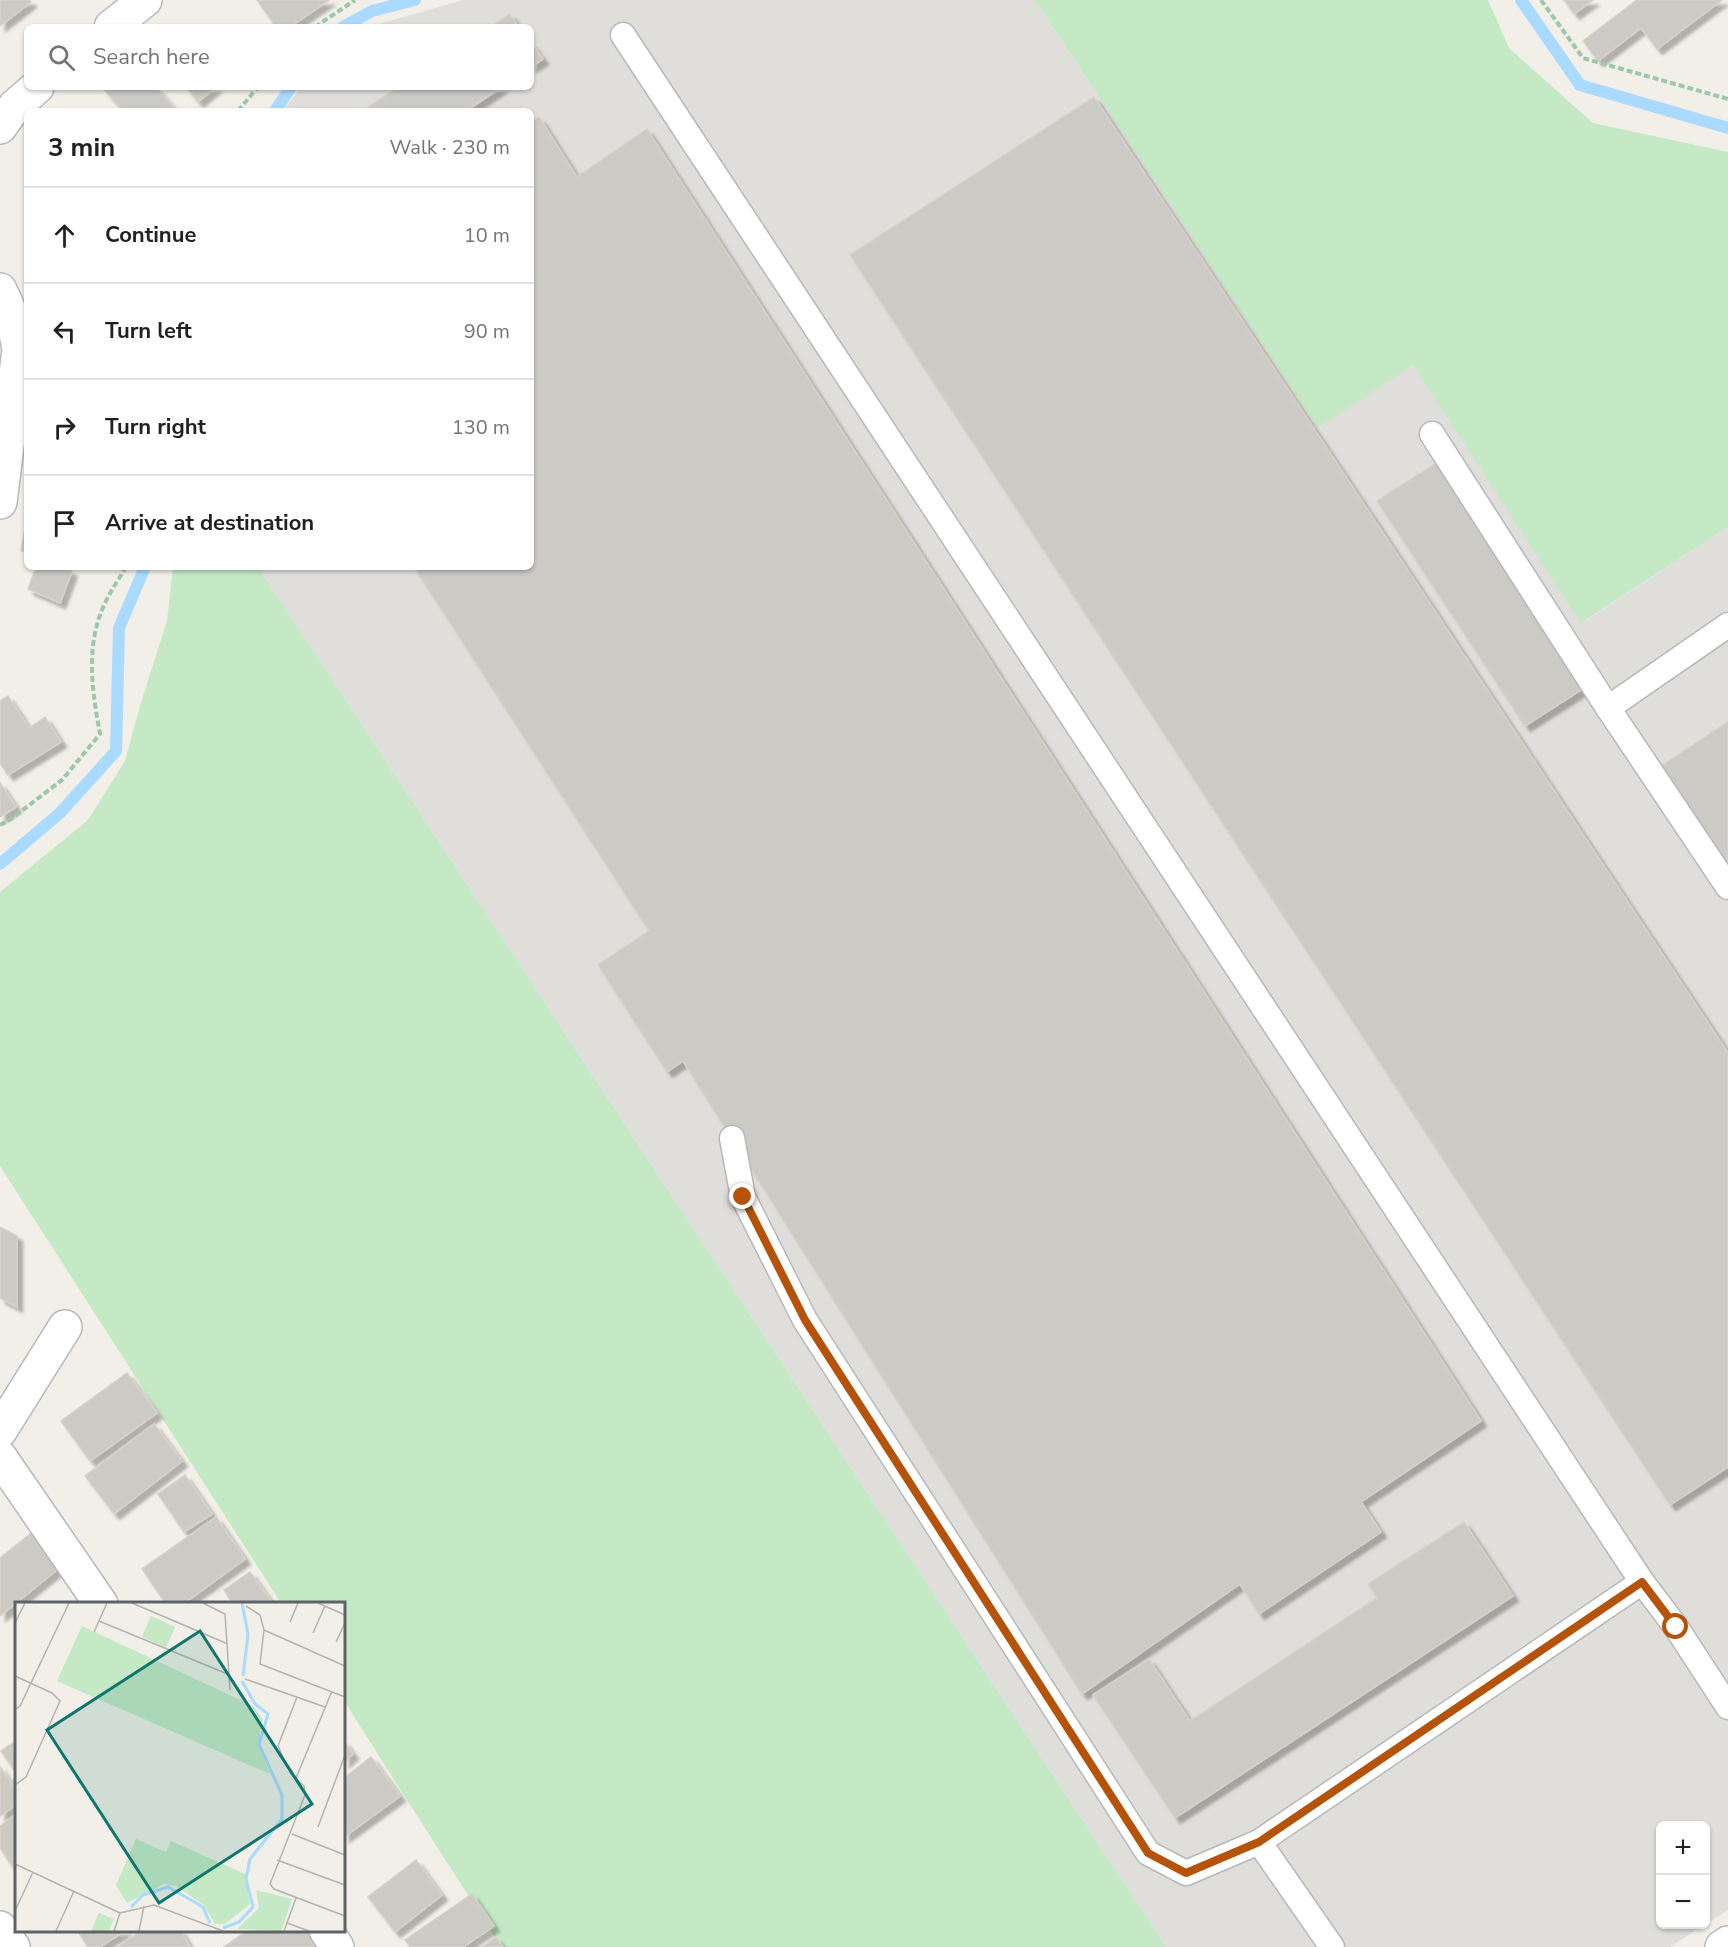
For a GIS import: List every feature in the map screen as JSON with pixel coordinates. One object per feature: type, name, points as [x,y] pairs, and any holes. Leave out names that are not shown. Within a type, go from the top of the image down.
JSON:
[{"type":"street","points":[[115,24],[145,0]]},
{"type":"street","points":[[0,127],[15,106],[34,90]]},
{"type":"street","points":[[0,290],[10,312],[19,350],[0,502]]},
{"type":"street","points":[[0,1431],[65,1327]]},
{"type":"street","points":[[0,1457],[100,1602]]},
{"type":"street","points":[[0,1928],[13,1947]]},
{"type":"street","points":[[327,1932],[337,1947]]},
{"type":"street","points":[[1722,1947],[1728,1943]]},
{"type":"lane","points":[[623,35],[1642,1582],[1676,1627],[1728,1707]]},
{"type":"lane","points":[[1432,434],[1608,708],[1728,887]]},
{"type":"lane","points":[[1608,708],[1728,625]]},
{"type":"lane","points":[[732,1138],[743,1197],[805,1320],[1148,1853],[1186,1873],[1259,1842],[1642,1582]]},
{"type":"lane","points":[[1259,1842],[1332,1947]]},
{"type":"path","points":[[319,24],[355,0]]},
{"type":"path","points":[[1541,0],[1583,58],[1728,99]]},
{"type":"path","points":[[240,108],[256,90]]},
{"type":"path","points":[[0,825],[62,780],[100,734],[92,688],[94,633],[105,603],[124,570]]},
{"type":"shaded area","points":[[463,0],[1035,0],[1318,428],[1413,364],[1582,623],[1728,527],[1728,1910],[1710,1921],[1710,1821],[1656,1821],[1656,1929],[1697,1929],[1670,1947],[1166,1947],[260,570],[534,570],[534,108],[285,108],[299,90],[534,90],[534,24],[379,24]]},
{"type":"green space","points":[[1035,0],[1488,0],[1509,48],[1593,123],[1728,152],[1728,527],[1581,623],[1413,365],[1318,428]]},
{"type":"green space","points":[[173,570],[260,570],[1166,1947],[501,1947],[345,1703],[345,1602],[280,1602],[0,1166],[0,892],[88,820],[125,761],[167,621]]},
{"type":"building","points":[[0,0],[29,0],[31,2],[0,26]]},
{"type":"building","points":[[257,0],[329,0],[294,24],[274,24]]},
{"type":"building","points":[[1564,0],[1593,0],[1574,14]]},
{"type":"building","points":[[1637,0],[1722,0],[1657,49],[1641,28],[1598,61],[1583,41]]},
{"type":"building","points":[[510,14],[517,24],[495,24]]},
{"type":"building","points":[[534,47],[543,59],[534,65]]},
{"type":"building","points":[[105,90],[159,90],[173,107],[172,108],[120,108]]},
{"type":"building","points":[[188,90],[212,90],[198,102]]},
{"type":"building","points":[[394,90],[498,90],[470,108],[367,108]]},
{"type":"building","points":[[1094,97],[1728,1053],[1728,1467],[1670,1505],[850,255]]},
{"type":"building","points":[[539,117],[577,177],[647,129],[1481,1421],[1361,1502],[1381,1532],[1259,1614],[1240,1584],[1082,1694],[683,1061],[667,1072],[598,965],[649,931],[416,570],[534,570],[534,121]]},
{"type":"building","points":[[1436,463],[1584,688],[1525,726],[1377,501]]},
{"type":"building","points":[[24,534],[24,552],[21,551]]},
{"type":"building","points":[[35,570],[72,571],[60,603],[28,589]]},
{"type":"building","points":[[8,696],[29,728],[45,717],[61,742],[8,775],[0,763],[0,701]]},
{"type":"building","points":[[1728,722],[1728,868],[1661,766]]},
{"type":"building","points":[[0,783],[16,807],[0,817]]},
{"type":"building","points":[[0,1227],[17,1236],[17,1307],[0,1298]]},
{"type":"building","points":[[127,1373],[157,1413],[90,1461],[61,1421]]},
{"type":"building","points":[[154,1424],[182,1461],[114,1514],[85,1476]]},
{"type":"building","points":[[185,1475],[212,1514],[184,1532],[158,1494]]},
{"type":"building","points":[[216,1517],[245,1559],[186,1602],[165,1602],[142,1569]]},
{"type":"building","points":[[1464,1522],[1513,1596],[1175,1818],[1093,1695],[1149,1659],[1190,1721],[1377,1598],[1368,1584]]},
{"type":"building","points":[[35,1530],[63,1565],[0,1616],[0,1558]]},
{"type":"building","points":[[250,1572],[272,1602],[232,1602],[224,1590]]},
{"type":"building","points":[[15,1742],[15,1772],[1,1751]]},
{"type":"building","points":[[345,1742],[353,1754],[345,1761]]},
{"type":"building","points":[[371,1757],[400,1796],[345,1836],[345,1777]]},
{"type":"building","points":[[0,1767],[15,1789],[15,1806],[0,1816]]},
{"type":"building","points":[[15,1815],[15,1870],[0,1848],[0,1826]]},
{"type":"building","points":[[416,1860],[442,1895],[395,1932],[368,1897]]},
{"type":"building","points":[[472,1894],[494,1926],[463,1947],[410,1947],[405,1940]]},
{"type":"building","points":[[78,1932],[123,1932],[100,1947],[88,1947]]},
{"type":"building","points":[[140,1932],[181,1932],[190,1947],[117,1947]]},
{"type":"building","points":[[245,1932],[309,1932],[317,1944],[313,1947],[224,1947]]},
{"type":"building","points":[[496,1937],[503,1947],[482,1947]]},
{"type":"waterway","points":[[348,24],[372,11],[415,0]]},
{"type":"waterway","points":[[1521,0],[1580,85],[1728,128]]},
{"type":"waterway","points":[[277,108],[289,90]]},
{"type":"waterway","points":[[0,864],[60,813],[116,751],[119,628],[144,570]]},
{"type":"route","points":[[743,1197],[805,1320],[1148,1853],[1186,1873],[1259,1842],[1642,1582],[1676,1627]]}]
